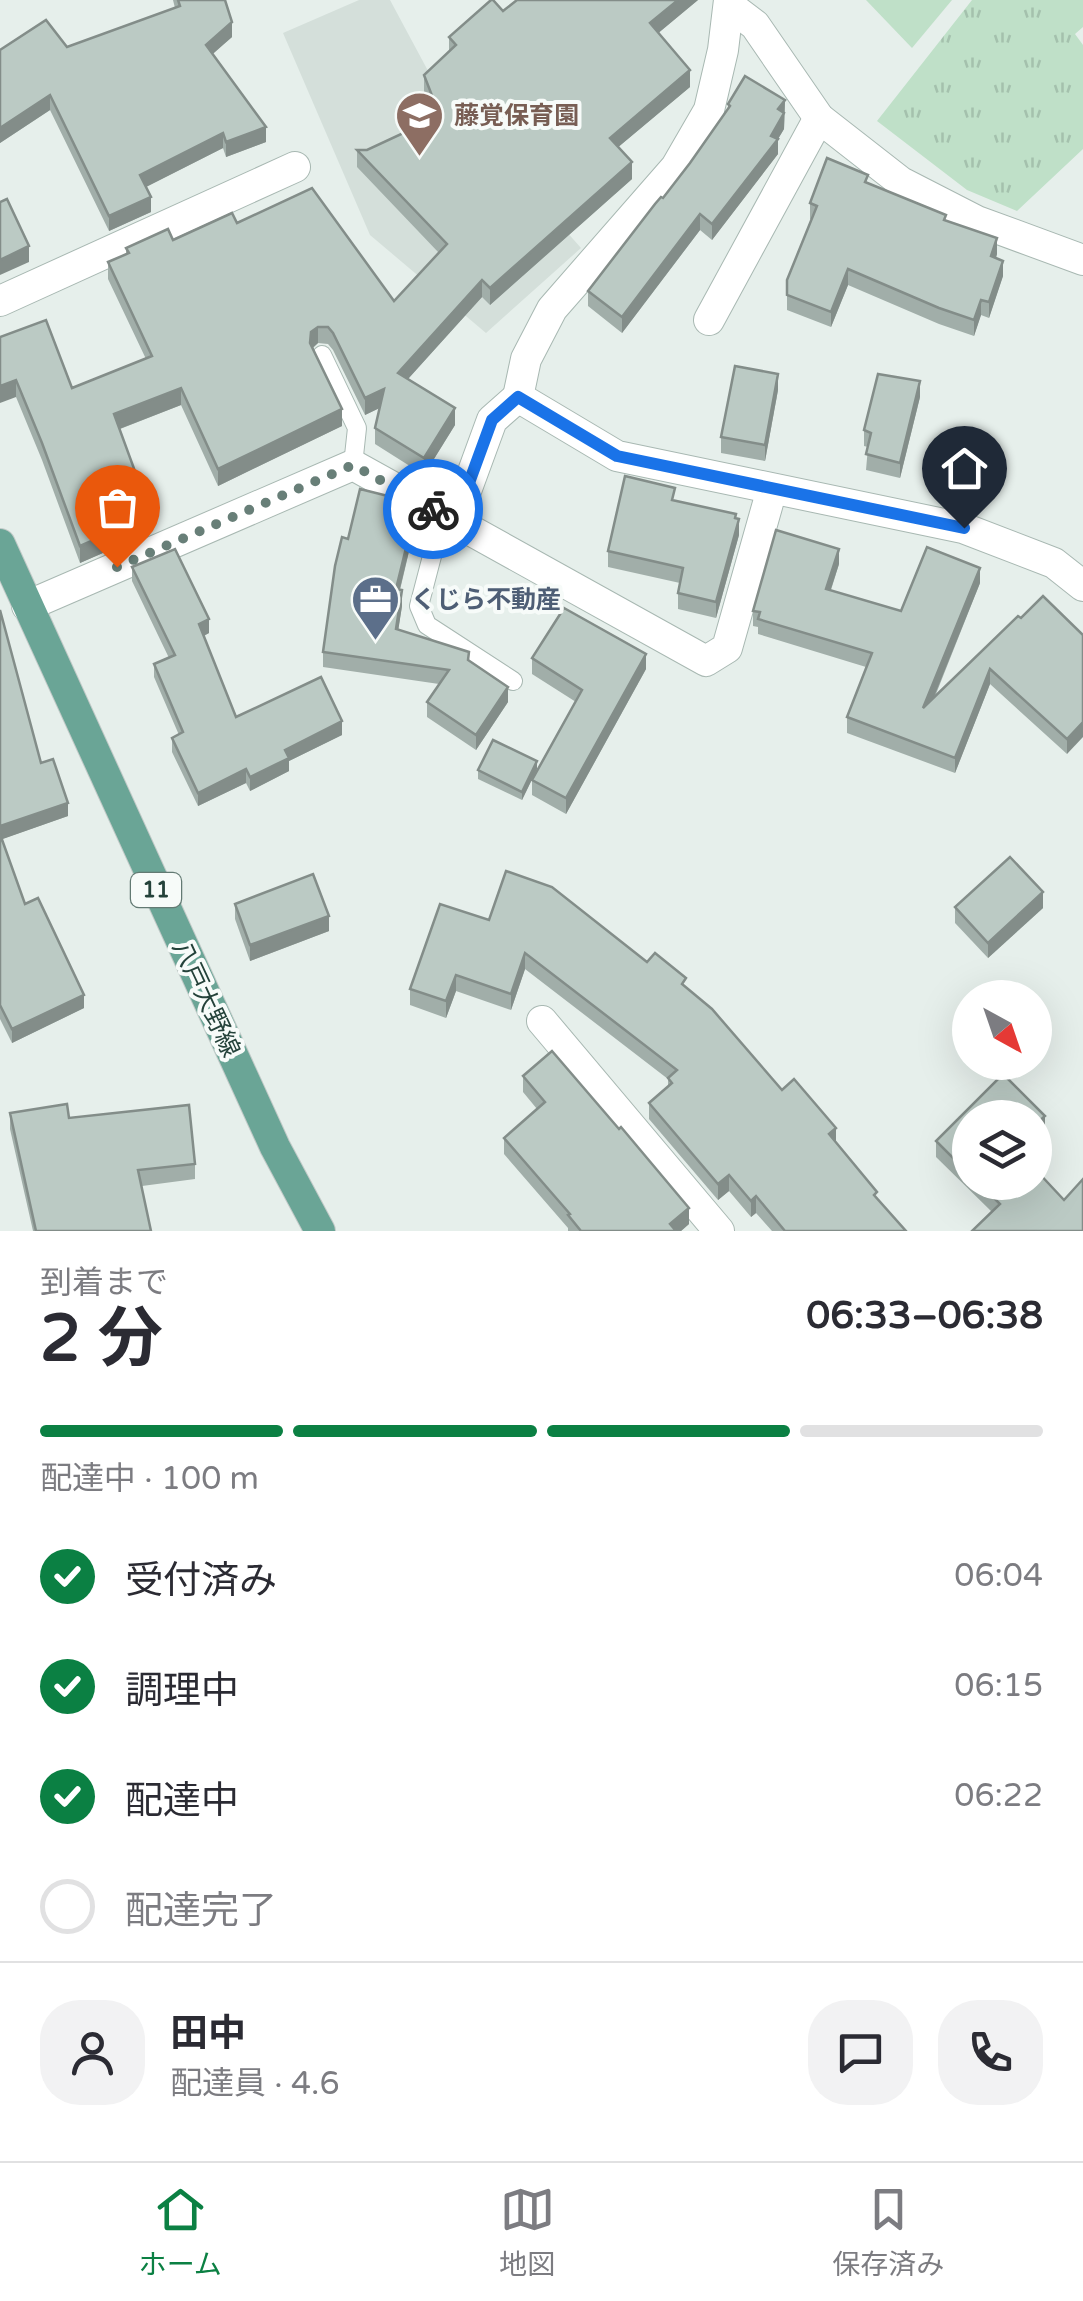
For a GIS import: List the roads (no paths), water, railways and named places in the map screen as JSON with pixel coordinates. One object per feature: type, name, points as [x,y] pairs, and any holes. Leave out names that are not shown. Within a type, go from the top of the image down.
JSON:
[{"type":"main road","name":"八戸大野線","points":[[0,544],[274,1148],[320,1231]]},
{"type":"street","points":[[730,3],[755,25],[819,118],[901,182],[977,220],[1083,260]]},
{"type":"street","points":[[449,517],[492,420],[518,397],[526,360],[552,310],[676,167],[709,110],[730,3]]},
{"type":"street","points":[[710,320],[819,118]]},
{"type":"street","points":[[0,300],[295,166]]},
{"type":"street","points":[[518,397],[617,456],[964,528],[1054,563],[1083,586]]},
{"type":"street","points":[[28,606],[353,465],[706,660],[727,648],[772,488]]},
{"type":"street","points":[[542,1021],[719,1231]]},
{"type":"lane","points":[[322,355],[357,428],[353,465]]},
{"type":"lane","points":[[449,517],[420,606],[426,625],[513,681]]},
{"type":"place","name":"藤覚保育園","points":[[419,158]]},
{"type":"place","name":"くじら不動産","points":[[376,642]]}]
